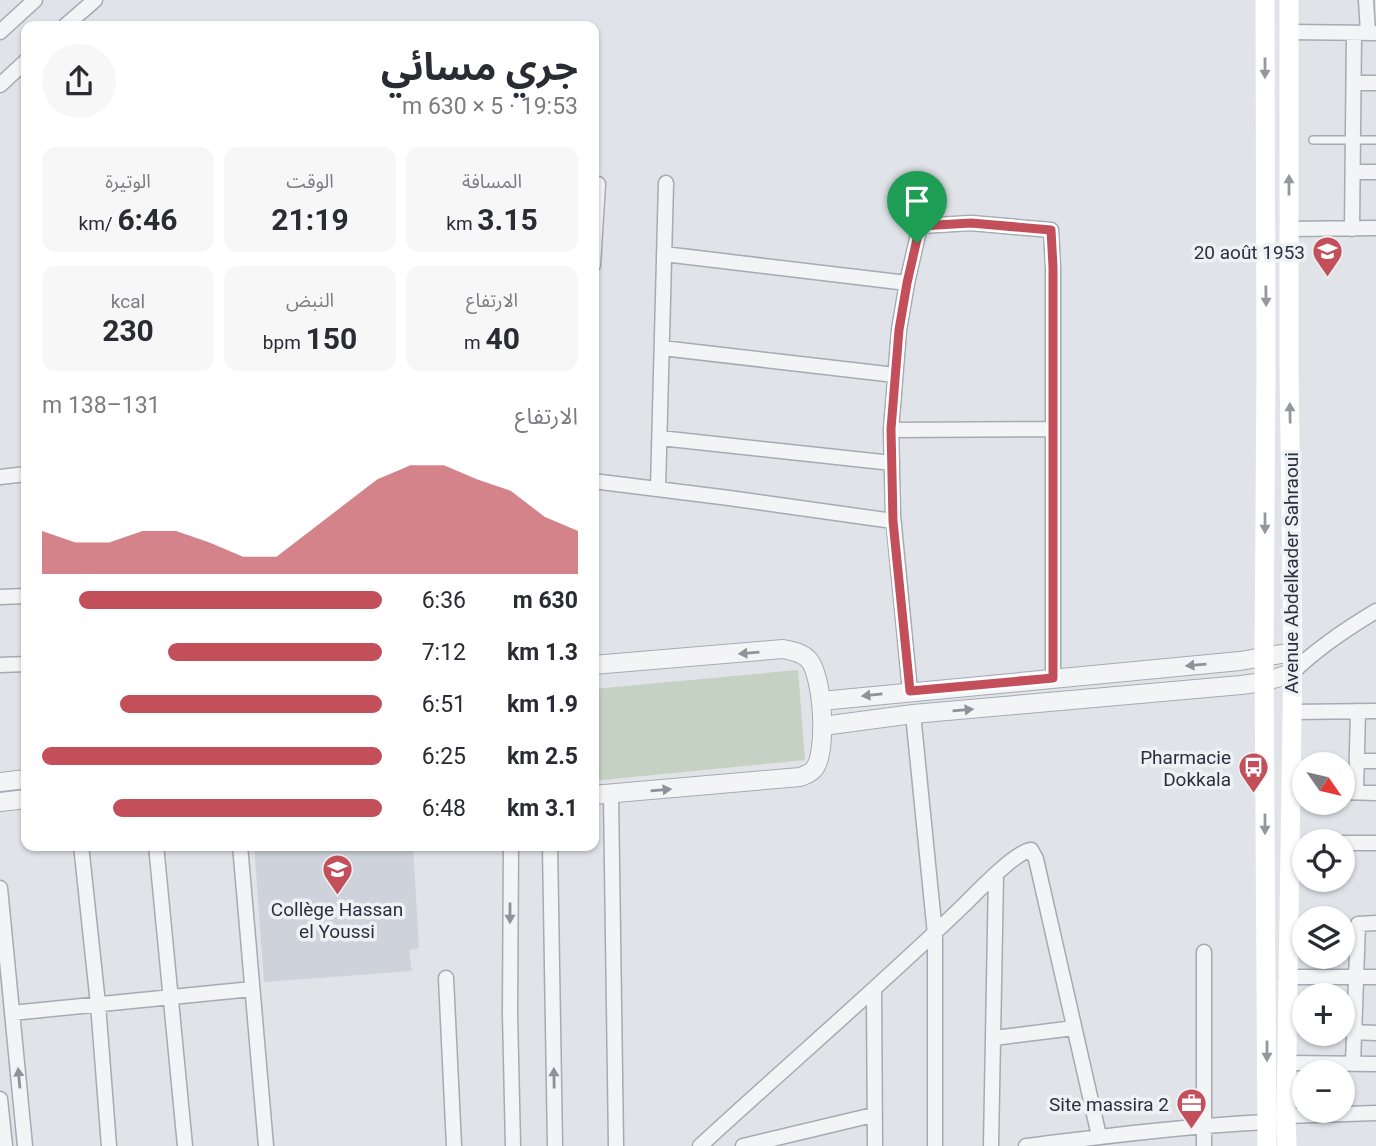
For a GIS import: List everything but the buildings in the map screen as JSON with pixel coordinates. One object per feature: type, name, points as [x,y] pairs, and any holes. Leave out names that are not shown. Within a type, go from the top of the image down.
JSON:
[{"type":"main road","name":"Avenue Abdelkader Sahraoui","points":[[1265,0],[1264,682],[1276,1119],[1287,1146]]},
{"type":"main road","name":"Avenue Abdelkader Sahraoui","points":[[1289,0],[1289,229],[1302,653],[1292,673],[1294,752]]},
{"type":"main road","name":"Avenue Abdelkader Sahraoui","points":[[1267,1146],[1276,1119],[1287,1063],[1287,977],[1293,892]]},
{"type":"street","points":[[0,32],[35,0]]},
{"type":"street","points":[[71,21],[95,0]]},
{"type":"street","points":[[1352,229],[1354,83],[1366,33],[1366,0]]},
{"type":"street","points":[[1289,32],[1366,33]]},
{"type":"street","points":[[0,85],[21,66]]},
{"type":"street","points":[[1354,83],[1376,83]]},
{"type":"street","points":[[1353,172],[1376,172]]},
{"type":"street","points":[[658,489],[666,183]]},
{"type":"street","points":[[910,691],[893,521],[891,429],[899,330],[920,226],[971,223],[1051,230],[1053,678]]},
{"type":"street","points":[[1289,229],[1376,228]]},
{"type":"street","points":[[664,254],[907,283]]},
{"type":"street","points":[[662,348],[895,375]]},
{"type":"street","points":[[891,429],[1053,429]]},
{"type":"street","points":[[660,438],[892,463]]},
{"type":"street","points":[[0,477],[21,475]]},
{"type":"street","points":[[599,482],[893,521]]},
{"type":"street","points":[[0,597],[21,596]]},
{"type":"street","points":[[821,701],[1302,653],[1376,611]]},
{"type":"street","points":[[599,664],[783,649],[797,652],[812,664],[821,701],[823,726],[819,759],[815,769],[800,777],[602,795],[616,1146]]},
{"type":"street","points":[[0,665],[21,664]]},
{"type":"street","points":[[823,726],[913,714],[1264,682],[1292,673]]},
{"type":"street","points":[[1355,769],[1358,711]]},
{"type":"street","points":[[1292,712],[1376,711]]},
{"type":"street","points":[[913,714],[935,934],[935,1146]]},
{"type":"street","points":[[1357,761],[1376,761]]},
{"type":"street","points":[[0,782],[21,780]]},
{"type":"street","points":[[1355,792],[1376,793]]},
{"type":"street","points":[[0,802],[21,800]]},
{"type":"street","points":[[1355,843],[1376,843]]},
{"type":"street","points":[[699,1146],[874,990],[1025,850],[1031,850],[1033,853],[1099,1136]]},
{"type":"street","points":[[82,851],[98,1004],[109,1146]]},
{"type":"street","points":[[157,851],[185,1146]]},
{"type":"street","points":[[240,851],[266,1146]]},
{"type":"street","points":[[511,851],[513,1146]]},
{"type":"street","points":[[550,851],[555,1146]]},
{"type":"street","points":[[991,1146],[996,875]]},
{"type":"street","points":[[0,888],[25,1146]]},
{"type":"street","points":[[1355,1004],[1358,924],[1376,923]]},
{"type":"street","points":[[1204,1146],[1205,953]]},
{"type":"street","points":[[1287,977],[1376,977]]},
{"type":"street","points":[[446,978],[454,1146]]},
{"type":"street","points":[[12,1013],[252,989]]},
{"type":"street","points":[[874,990],[874,1146]]},
{"type":"street","points":[[994,1038],[1074,1028]]},
{"type":"street","points":[[1355,1032],[1376,1033]]},
{"type":"street","points":[[1287,1063],[1292,1063]]},
{"type":"street","points":[[1355,1064],[1376,1064]]},
{"type":"street","points":[[0,1099],[5,1146]]},
{"type":"street","points":[[1026,1146],[1204,1125],[1376,1113]]},
{"type":"street","points":[[743,1146],[873,1115]]},
{"type":"lane","points":[[1313,140],[1376,140]]},
{"type":"shaded area","name":"Collège Hassan el Youssi","points":[[254,851],[413,851],[419,948],[409,950],[412,971],[264,982]]},
{"type":"green space","points":[[798,670],[805,760],[599,780],[599,688]]},
{"type":"place","name":"20 août 1953","points":[[1328,279]]},
{"type":"place","name":"Pharmacie Dokkala","points":[[1254,795]]},
{"type":"place","name":"Collège Hassan el Youssi","points":[[337,897]]},
{"type":"place","name":"Site massira 2","points":[[1192,1131]]},
{"type":"route","points":[[971,223],[1051,230],[1053,678],[910,691],[893,521],[891,429],[899,330],[917,243],[920,226],[971,223]]}]
